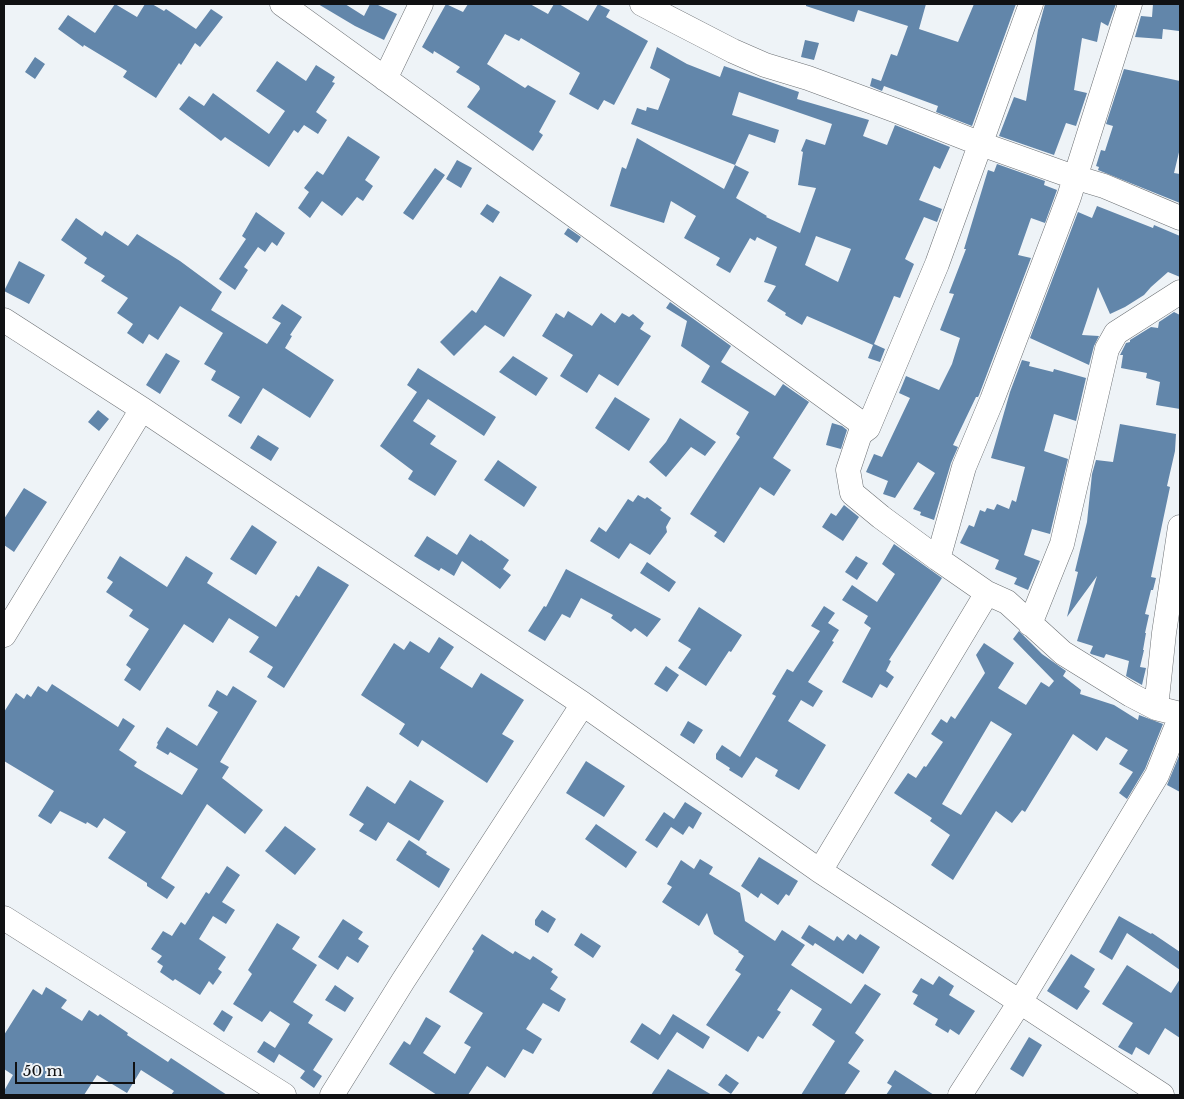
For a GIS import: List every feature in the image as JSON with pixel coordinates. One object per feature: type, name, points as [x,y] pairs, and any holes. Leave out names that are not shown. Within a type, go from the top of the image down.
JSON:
[{"type":"street","points":[[282,4],[868,428]]},
{"type":"street","points":[[385,79],[421,4]]},
{"type":"street","points":[[642,4],[733,51],[765,65],[808,78],[981,144],[1104,186],[1180,218]]},
{"type":"street","points":[[1031,4],[937,264],[868,428],[860,434],[848,470],[852,493],[938,559],[987,593],[1007,602],[1063,653],[1131,695],[1156,708],[1180,714]]},
{"type":"street","points":[[938,559],[964,467],[992,400],[1058,227],[1130,4]]},
{"type":"street","points":[[1030,624],[1062,544],[1107,348],[1116,333],[1180,292]]},
{"type":"street","points":[[4,320],[142,409],[583,704],[820,871],[1162,1095]]},
{"type":"street","points":[[6,628],[142,409]]},
{"type":"street","points":[[1156,708],[1164,633],[1180,527]]},
{"type":"street","points":[[820,871],[987,593]]},
{"type":"street","points":[[332,1095],[403,981],[583,704]]},
{"type":"street","points":[[960,1095],[1020,1002],[1157,775],[1180,718]]},
{"type":"street","points":[[4,918],[284,1095]]},
{"type":"building","points":[[115,4],[137,17],[145,4],[152,4],[164,11],[166,9],[196,29],[211,9],[223,17],[200,47],[195,43],[156,98],[123,77],[127,71],[84,45],[83,47],[58,29],[68,15],[95,33]]},
{"type":"building","points":[[318,4],[345,4],[364,16],[370,4],[376,4],[397,14],[384,40],[355,26]]},
{"type":"building","points":[[446,4],[463,12],[468,4],[530,4],[548,14],[554,4],[559,4],[588,21],[598,4],[610,10],[606,17],[648,41],[614,105],[604,100],[598,110],[569,94],[580,73],[521,38],[519,41],[505,34],[487,64],[525,88],[528,85],[556,101],[539,132],[543,135],[533,151],[467,107],[480,89],[479,86],[456,72],[460,67],[434,51],[433,54],[422,47]]},
{"type":"building","points":[[806,4],[926,4],[919,29],[958,42],[974,4],[1016,4],[972,126],[936,112],[938,106],[884,86],[882,91],[870,86],[872,78],[881,81],[891,54],[897,56],[908,26],[858,10],[854,22],[806,6]]},
{"type":"building","points":[[1045,4],[1116,4],[1108,26],[1101,22],[1097,42],[1082,38],[1074,90],[1087,93],[1076,126],[1066,123],[1054,155],[999,136],[1014,97],[1026,101],[1038,30]]},
{"type":"building","points":[[1153,4],[1180,4],[1179,31],[1163,29],[1162,39],[1135,37],[1141,16],[1152,17]]},
{"type":"building","points":[[805,40],[819,43],[814,60],[801,57]]},
{"type":"building","points":[[657,47],[687,64],[720,77],[724,66],[799,92],[797,99],[869,120],[863,136],[887,145],[895,125],[950,147],[940,169],[934,166],[919,200],[942,209],[937,222],[924,217],[905,259],[914,264],[900,298],[894,296],[874,344],[885,349],[880,362],[868,358],[873,345],[807,316],[802,325],[767,301],[776,286],[764,282],[777,247],[757,237],[755,241],[750,238],[730,273],[716,265],[720,258],[684,238],[696,216],[671,201],[664,223],[610,206],[622,167],[626,169],[637,138],[724,189],[735,165],[631,124],[637,108],[646,111],[647,107],[658,110],[670,79],[650,68]],"holes":[[[739,92],[832,124],[825,145],[806,139],[801,151],[803,152],[798,185],[816,188],[800,233],[766,217],[736,198],[749,172],[735,165],[749,134],[775,143],[779,130],[732,115]],[[816,236],[851,249],[838,282],[805,265]]]},
{"type":"building","points":[[35,57],[45,64],[35,79],[25,72]]},
{"type":"building","points":[[277,61],[306,81],[316,65],[335,77],[332,82],[335,83],[316,112],[327,120],[318,134],[304,125],[298,133],[294,130],[269,167],[225,137],[221,141],[179,109],[189,96],[204,106],[213,93],[269,134],[285,111],[256,91]]},
{"type":"building","points":[[1124,69],[1180,81],[1180,148],[1174,173],[1180,174],[1180,203],[1098,170],[1099,167],[1096,166],[1101,150],[1105,151],[1113,126],[1106,124]]},
{"type":"building","points":[[348,136],[380,157],[365,180],[373,186],[363,201],[357,197],[342,216],[322,201],[310,218],[298,208],[309,192],[304,188],[317,171],[323,175]]},
{"type":"building","points":[[457,160],[472,168],[461,188],[446,179]]},
{"type":"building","points":[[997,164],[1045,181],[1044,185],[1057,190],[1045,223],[1031,218],[1018,255],[1031,258],[979,395],[976,397],[953,445],[958,447],[951,463],[934,520],[920,515],[921,512],[913,509],[935,473],[918,462],[895,498],[883,494],[888,481],[866,472],[874,454],[882,457],[910,398],[899,393],[906,376],[939,390],[952,364],[960,338],[940,330],[954,294],[949,293],[966,249],[964,249],[988,170],[994,172]]},
{"type":"building","points":[[435,168],[445,175],[413,220],[403,213]]},
{"type":"building","points":[[487,204],[500,212],[493,223],[480,214]]},
{"type":"building","points":[[1097,206],[1153,228],[1154,225],[1180,236],[1180,277],[1168,272],[1144,295],[1110,314],[1098,287],[1082,335],[1099,336],[1089,365],[1030,338],[1078,212],[1092,218]]},
{"type":"building","points":[[256,212],[285,233],[277,246],[272,242],[265,252],[258,247],[244,267],[248,270],[235,290],[219,279],[246,239],[242,236]]},
{"type":"building","points":[[76,218],[102,236],[105,231],[128,246],[137,234],[180,261],[222,292],[211,310],[267,344],[281,323],[272,318],[282,304],[302,317],[290,335],[292,336],[285,348],[334,380],[310,418],[263,388],[241,424],[228,416],[240,397],[211,380],[216,371],[204,364],[223,333],[180,306],[158,340],[149,334],[143,344],[127,333],[133,324],[117,313],[128,298],[101,281],[105,276],[84,263],[87,258],[61,240]]},
{"type":"building","points":[[568,228],[581,237],[577,243],[564,234]]},
{"type":"building","points":[[19,261],[45,275],[29,304],[4,291]]},
{"type":"building","points":[[500,276],[532,295],[504,337],[485,325],[454,356],[440,342],[472,310],[476,313]]},
{"type":"building","points":[[670,302],[731,346],[721,362],[775,396],[783,384],[809,402],[773,458],[791,470],[774,496],[760,487],[724,543],[714,536],[717,532],[690,514],[740,437],[736,434],[749,412],[701,382],[710,366],[681,346],[687,321],[666,308]]},
{"type":"building","points":[[568,311],[592,326],[601,313],[615,323],[622,313],[629,317],[633,314],[644,323],[640,329],[651,336],[618,386],[599,374],[587,393],[560,376],[573,355],[542,336],[556,313],[564,318]]},
{"type":"building","points":[[1174,312],[1180,315],[1180,409],[1156,405],[1160,382],[1146,378],[1147,373],[1121,368],[1123,355],[1120,355],[1126,343],[1151,327],[1158,328],[1159,322]]},
{"type":"building","points":[[166,353],[180,361],[160,394],[146,385]]},
{"type":"building","points":[[513,356],[548,378],[536,396],[499,372]]},
{"type":"building","points":[[1022,360],[1030,362],[1029,366],[1053,372],[1054,369],[1086,378],[1076,421],[1054,414],[1044,451],[1068,459],[1050,534],[1032,529],[1024,555],[1040,561],[1028,590],[1014,584],[1017,578],[995,569],[999,560],[960,543],[969,525],[974,527],[980,510],[985,512],[987,508],[994,510],[997,504],[1009,509],[1012,500],[1016,502],[1025,467],[991,458],[1010,392]]},
{"type":"building","points":[[418,368],[496,417],[484,436],[428,399],[413,421],[436,436],[430,444],[457,461],[435,496],[408,479],[413,471],[380,446],[417,392],[407,385]]},
{"type":"building","points":[[615,397],[650,419],[629,451],[595,428]]},
{"type":"building","points":[[98,410],[109,419],[99,431],[88,422]]},
{"type":"building","points":[[680,418],[716,442],[705,456],[691,447],[666,477],[649,462],[666,442]]},
{"type":"building","points":[[832,423],[842,426],[847,430],[841,449],[826,445]]},
{"type":"building","points":[[1120,424],[1176,434],[1175,451],[1167,486],[1170,487],[1151,577],[1156,578],[1145,614],[1149,615],[1140,667],[1146,668],[1142,685],[1126,676],[1129,661],[1106,654],[1104,658],[1091,654],[1093,646],[1077,641],[1097,576],[1067,617],[1078,572],[1075,571],[1087,522],[1092,474],[1096,460],[1113,462]]},
{"type":"building","points":[[258,435],[279,448],[271,461],[250,448]]},
{"type":"building","points":[[498,460],[537,487],[524,507],[484,480]]},
{"type":"building","points":[[24,488],[47,502],[14,552],[4,545],[4,519]]},
{"type":"building","points":[[638,495],[645,499],[647,497],[662,508],[660,510],[671,518],[666,527],[667,532],[650,555],[630,543],[619,559],[590,541],[599,527],[606,532],[628,499],[633,502]]},
{"type":"building","points":[[844,505],[859,517],[843,541],[822,527],[831,513],[836,516]]},
{"type":"building","points":[[252,525],[277,542],[256,575],[230,559]]},
{"type":"building","points":[[470,534],[509,560],[503,569],[511,575],[500,589],[462,561],[454,576],[441,568],[439,571],[414,556],[427,536],[457,555]]},
{"type":"building","points":[[894,544],[942,578],[889,660],[891,661],[886,671],[894,677],[887,688],[880,684],[872,698],[842,682],[871,628],[864,623],[868,616],[842,600],[852,585],[877,602],[895,574],[882,564]]},
{"type":"building","points":[[120,556],[167,587],[186,556],[213,573],[207,583],[276,627],[296,595],[299,597],[318,566],[349,585],[284,688],[267,677],[273,667],[249,652],[259,637],[229,618],[213,643],[184,624],[140,691],[124,680],[131,669],[126,665],[149,629],[129,616],[133,610],[106,592],[113,582],[107,578]]},
{"type":"building","points":[[856,556],[868,563],[857,580],[845,572]]},
{"type":"building","points":[[647,562],[676,582],[669,592],[640,573]]},
{"type":"building","points":[[566,569],[661,619],[647,637],[635,628],[631,632],[611,618],[613,615],[581,598],[570,618],[562,614],[545,641],[528,631],[544,606],[546,607]]},
{"type":"building","points":[[824,606],[835,613],[828,623],[839,630],[832,641],[834,642],[808,682],[823,691],[813,707],[801,700],[788,721],[826,745],[799,790],[775,776],[778,770],[756,757],[742,778],[716,759],[716,754],[722,745],[740,757],[776,696],[772,694],[787,669],[793,672],[820,631],[811,626]]},
{"type":"building","points":[[699,607],[742,635],[706,686],[678,668],[691,649],[678,641]]},
{"type":"building","points":[[1019,631],[1042,654],[1066,671],[1063,676],[1081,690],[1080,694],[1114,705],[1138,720],[1139,715],[1163,724],[1145,769],[1127,799],[1119,793],[1133,772],[1119,764],[1128,750],[1106,737],[1097,751],[1073,734],[1025,812],[1022,810],[1012,823],[996,811],[953,880],[931,865],[950,835],[930,821],[932,818],[894,793],[908,773],[916,778],[924,766],[926,767],[943,742],[931,734],[941,719],[947,723],[951,716],[955,719],[985,673],[976,655],[984,643],[1014,663],[998,688],[1026,705],[1041,682],[1049,687],[1054,681],[1013,639]],"holes":[[[991,721],[1012,734],[961,815],[942,804]]]},
{"type":"building","points":[[439,637],[454,647],[440,668],[472,688],[481,673],[524,700],[502,734],[514,741],[487,783],[422,740],[418,747],[399,734],[405,724],[361,695],[394,643],[404,650],[410,641],[429,653]]},
{"type":"building","points":[[666,666],[679,675],[667,692],[654,684]]},
{"type":"building","points":[[52,684],[118,727],[123,718],[135,726],[119,750],[137,762],[134,766],[182,795],[198,769],[170,752],[168,755],[156,748],[157,743],[167,727],[197,746],[218,712],[208,706],[217,690],[227,696],[233,686],[257,701],[220,762],[229,767],[222,778],[263,810],[245,834],[207,804],[161,878],[175,887],[167,899],[147,886],[147,883],[108,858],[126,832],[104,818],[97,828],[60,811],[51,824],[38,816],[54,791],[4,761],[4,712],[16,693],[24,699],[27,694],[31,697],[38,686],[47,692]]},
{"type":"building","points":[[688,721],[703,730],[694,744],[680,735]]},
{"type":"building","points":[[1180,757],[1180,792],[1167,785]]},
{"type":"building","points":[[586,761],[625,786],[604,817],[566,793]]},
{"type":"building","points":[[410,780],[444,801],[419,841],[388,822],[376,841],[359,831],[364,824],[349,815],[367,786],[395,804]]},
{"type":"building","points":[[685,802],[702,813],[693,829],[689,826],[683,835],[671,827],[657,848],[645,840],[664,812],[674,819]]},
{"type":"building","points":[[596,824],[637,852],[626,868],[585,839]]},
{"type":"building","points":[[285,826],[316,849],[295,875],[265,851]]},
{"type":"building","points":[[409,840],[427,852],[426,854],[450,869],[439,888],[396,860]]},
{"type":"building","points":[[759,857],[798,881],[789,896],[786,894],[778,905],[761,893],[758,898],[741,886]]},
{"type":"building","points":[[700,859],[713,867],[709,874],[740,893],[745,921],[775,941],[782,930],[805,945],[791,965],[851,1004],[865,984],[881,994],[855,1033],[864,1040],[848,1063],[860,1071],[844,1095],[801,1095],[835,1041],[812,1025],[822,1009],[791,989],[777,1010],[781,1012],[763,1039],[758,1036],[748,1052],[706,1025],[741,974],[735,970],[744,956],[714,934],[707,913],[699,926],[662,902],[672,887],[667,884],[681,860],[694,869]]},
{"type":"building","points":[[227,866],[240,875],[222,902],[235,910],[226,924],[213,916],[199,939],[226,957],[218,969],[222,972],[213,985],[209,981],[200,995],[160,972],[163,966],[157,962],[162,956],[151,949],[163,931],[172,936],[181,922],[185,925],[206,892],[209,894]]},
{"type":"building","points":[[542,910],[556,919],[548,933],[535,925],[535,920]]},
{"type":"building","points":[[1119,916],[1152,933],[1180,952],[1180,970],[1127,933],[1112,960],[1099,952]]},
{"type":"building","points":[[343,919],[363,932],[358,939],[369,946],[358,963],[347,956],[338,970],[318,957]]},
{"type":"building","points":[[277,923],[300,937],[292,949],[317,965],[293,1002],[313,1015],[308,1023],[333,1039],[313,1070],[322,1076],[314,1088],[300,1078],[305,1071],[279,1054],[274,1063],[257,1052],[264,1041],[275,1048],[290,1024],[270,1011],[262,1022],[233,1004],[252,974],[248,970]]},
{"type":"building","points":[[809,925],[834,941],[837,936],[843,941],[848,934],[856,940],[860,934],[880,947],[863,974],[815,943],[813,946],[801,938]]},
{"type":"building","points":[[581,933],[601,946],[593,958],[574,945]]},
{"type":"building","points":[[482,934],[513,954],[515,951],[530,960],[533,956],[553,969],[551,972],[558,977],[550,989],[566,999],[559,1012],[543,1003],[526,1029],[542,1039],[533,1054],[523,1049],[505,1078],[487,1066],[468,1095],[437,1095],[389,1064],[404,1041],[410,1045],[426,1017],[441,1026],[423,1053],[455,1074],[471,1047],[464,1043],[483,1013],[449,992]]},
{"type":"building","points":[[1071,954],[1095,969],[1084,987],[1090,991],[1077,1010],[1047,991]]},
{"type":"building","points":[[1127,965],[1171,993],[1180,979],[1180,1038],[1165,1028],[1149,1055],[1136,1047],[1132,1055],[1118,1047],[1133,1023],[1102,1004]]},
{"type":"building","points":[[939,976],[954,986],[949,995],[975,1011],[959,1035],[950,1029],[948,1033],[935,1025],[938,1019],[913,1004],[918,995],[912,992],[921,978],[933,985]]},
{"type":"building","points":[[335,985],[354,998],[345,1012],[325,1000]]},
{"type":"building","points":[[46,987],[67,1000],[61,1008],[82,1021],[89,1010],[98,1016],[100,1014],[128,1033],[127,1035],[168,1062],[171,1058],[227,1095],[171,1095],[174,1091],[141,1070],[127,1093],[97,1075],[84,1095],[4,1095],[4,1091],[13,1075],[4,1069],[4,1035],[33,989],[42,995]]},
{"type":"building","points":[[222,1010],[233,1017],[224,1032],[213,1024]]},
{"type":"building","points":[[673,1014],[710,1037],[703,1049],[677,1032],[658,1060],[630,1042],[642,1023],[660,1035]]},
{"type":"building","points":[[1029,1037],[1042,1045],[1023,1077],[1010,1069]]},
{"type":"building","points":[[668,1069],[712,1095],[651,1095]]},
{"type":"building","points":[[895,1070],[934,1095],[886,1095],[892,1086],[887,1083]]},
{"type":"building","points":[[726,1074],[739,1083],[731,1094],[718,1085]]}]
